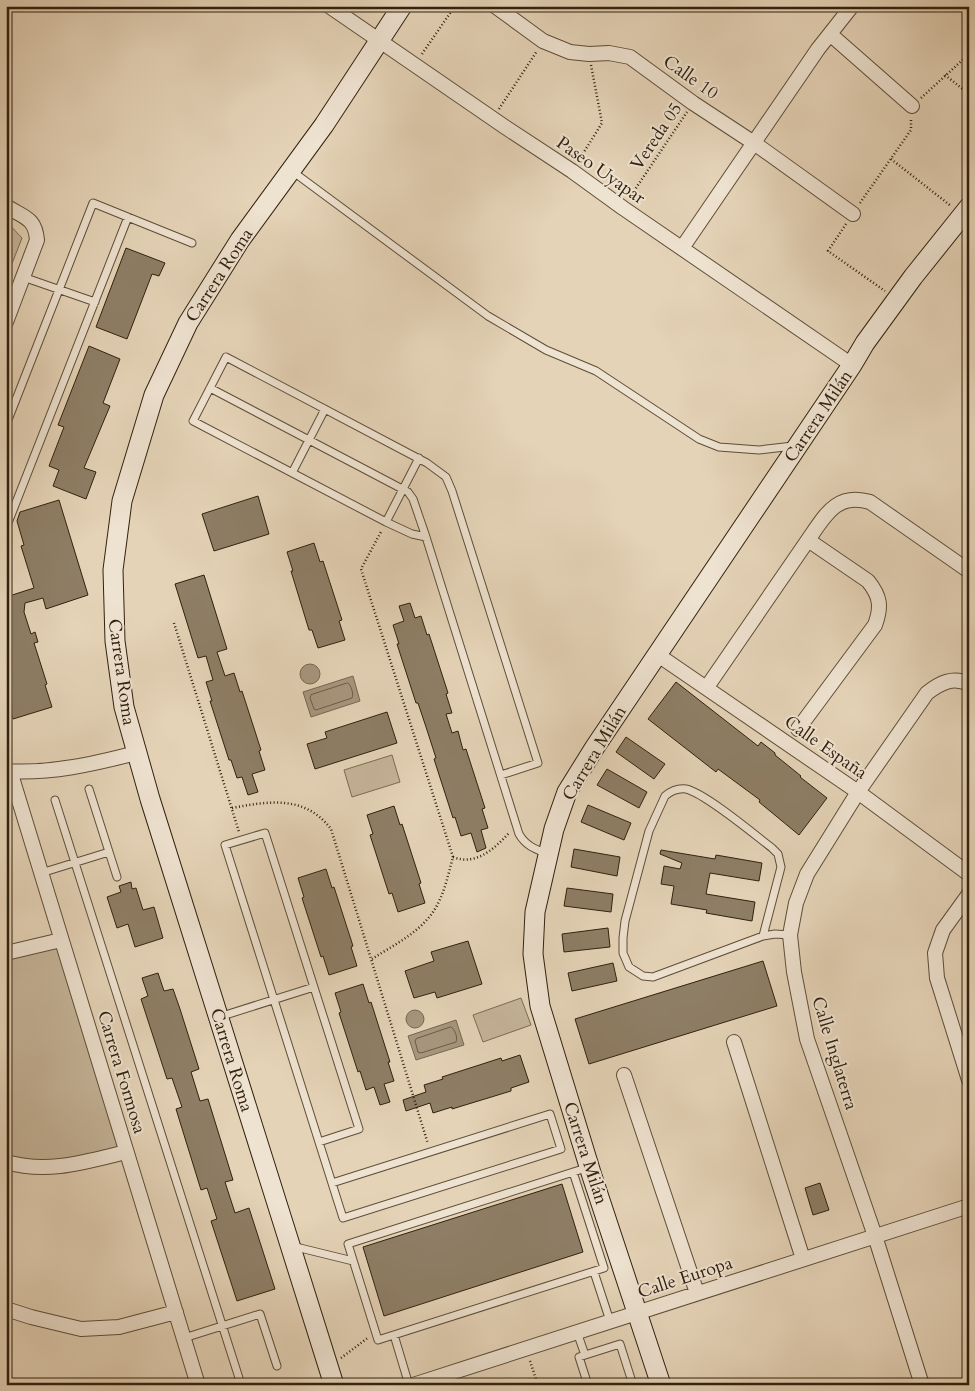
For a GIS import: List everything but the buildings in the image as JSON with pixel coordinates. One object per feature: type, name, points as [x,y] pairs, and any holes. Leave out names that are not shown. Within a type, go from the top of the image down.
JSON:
[{"type":"street","name":"Paseo Uyapar","points":[[329,6],[852,365]]},
{"type":"street","name":"Carrera Roma","points":[[334,1385],[136,753],[124,707],[115,641],[113,570],[122,501],[154,395],[188,323],[240,240],[324,125],[402,6]]},
{"type":"street","name":"Calle 10","points":[[495,6],[512,11],[543,41],[570,52],[589,54],[609,53],[630,57],[853,214]]},
{"type":"street","points":[[682,248],[830,34],[852,6]]},
{"type":"street","points":[[830,34],[912,106]]},
{"type":"street","points":[[6,322],[9,306],[23,277],[37,240],[36,229],[32,222],[12,210]]},
{"type":"street","name":"Carrera Milán","points":[[661,1385],[637,1312],[582,1169],[540,1006],[533,954],[535,912],[554,829],[567,792],[595,747],[798,446],[865,343],[965,211]]},
{"type":"street","points":[[707,687],[808,540],[837,504],[848,499],[870,502],[969,572]]},
{"type":"street","points":[[798,729],[875,624],[880,613],[879,600],[868,580],[808,540]]},
{"type":"street","name":"Calle España","points":[[658,655],[858,792],[969,874]]},
{"type":"street","name":"Calle Inglaterra","points":[[921,1385],[875,1236],[807,1039],[794,972],[790,935],[796,903],[807,874],[858,792],[927,693],[948,680],[962,681],[969,684]]},
{"type":"street","points":[[8,771],[27,772],[68,768],[107,761],[136,753]]},
{"type":"street","name":"Carrera Formosa","points":[[8,771],[62,940],[198,1385]]},
{"type":"street","points":[[969,894],[943,930],[935,953],[937,978],[969,1080]]},
{"type":"street","points":[[6,953],[62,940]]},
{"type":"street","points":[[734,1042],[803,1259]]},
{"type":"street","points":[[624,1075],[697,1293]]},
{"type":"street","points":[[6,1162],[22,1166],[48,1168],[79,1164],[126,1152]]},
{"type":"street","name":"Calle Europa","points":[[412,1385],[969,1206]]},
{"type":"street","points":[[6,1309],[81,1329],[119,1327],[176,1312]]},
{"type":"lane","points":[[291,170],[488,316],[546,350],[596,371],[699,439],[719,447],[759,450],[798,446]]},
{"type":"lane","points":[[6,425],[93,203],[192,242]]},
{"type":"lane","points":[[6,528],[128,217]]},
{"type":"lane","points":[[23,277],[95,302]]},
{"type":"lane","points":[[426,536],[412,534],[386,522],[193,421],[226,357],[419,458],[440,472],[449,483],[538,763],[501,775]]},
{"type":"lane","points":[[210,388],[408,492],[426,536],[519,834],[525,844],[548,854]]},
{"type":"lane","points":[[292,473],[325,409]]},
{"type":"lane","points":[[386,522],[419,458]]},
{"type":"lane","points":[[89,789],[117,878]]},
{"type":"lane","points":[[764,936],[782,867],[778,854],[699,794],[684,789],[670,792],[665,796],[649,831],[625,921],[623,953],[629,967],[643,976],[654,977],[764,936],[775,934],[790,935]]},
{"type":"lane","points":[[55,800],[239,1378]]},
{"type":"lane","points":[[319,1142],[359,1129],[265,832],[226,845],[274,1000],[343,1218],[561,1149],[550,1114],[332,1182]]},
{"type":"lane","points":[[41,873],[109,852]]},
{"type":"lane","points":[[219,1017],[314,988]]},
{"type":"lane","points":[[582,1169],[604,1268],[378,1340],[348,1244],[582,1169]]},
{"type":"lane","points":[[290,1245],[353,1261]]},
{"type":"lane","points":[[594,1272],[610,1321]]},
{"type":"lane","points":[[184,1338],[260,1314],[277,1366]]},
{"type":"lane","points":[[577,1331],[585,1355]]},
{"type":"lane","points":[[394,1335],[408,1385]]},
{"type":"lane","points":[[588,1385],[580,1357],[620,1344],[633,1385]]},
{"type":"path","points":[[415,65],[456,6]]},
{"type":"path","points":[[492,119],[543,41]]},
{"type":"path","points":[[572,171],[602,123],[589,54]]},
{"type":"path","points":[[897,299],[828,251],[911,130],[912,106],[969,54]]},
{"type":"path","points":[[945,75],[969,94]]},
{"type":"path","name":"Vereda 05","points":[[623,208],[693,103]]},
{"type":"path","points":[[891,159],[965,211]]},
{"type":"path","points":[[372,959],[412,932],[433,912],[443,891],[453,857],[361,569],[386,522]]},
{"type":"path","points":[[174,623],[242,840]]},
{"type":"path","points":[[232,808],[265,802],[287,802],[312,812],[326,821],[332,829],[431,1152]]},
{"type":"path","points":[[453,857],[468,860],[490,852],[516,825]]},
{"type":"path","points":[[350,1351],[364,1341]]},
{"type":"path","points":[[526,1348],[538,1385]]},
{"type":"shaded area","points":[[6,221],[22,238],[6,279]]},
{"type":"shaded area","points":[[392,755],[400,782],[352,797],[344,770]]},
{"type":"shaded area","points":[[60,943],[123,1151],[48,1166],[6,1159],[6,956]]},
{"type":"shaded area","points":[[521,998],[531,1025],[483,1042],[473,1015]]},
{"type":"water","points":[[310,664],[317,667],[320,674],[317,681],[310,684],[303,681],[300,674],[303,667]]},
{"type":"water","points":[[353,676],[360,701],[311,717],[303,692]]},
{"type":"water","points":[[411,1010],[419,1010],[424,1015],[422,1026],[411,1028],[406,1023],[406,1015]]},
{"type":"water","points":[[456,1020],[464,1045],[416,1060],[408,1036]]}]
